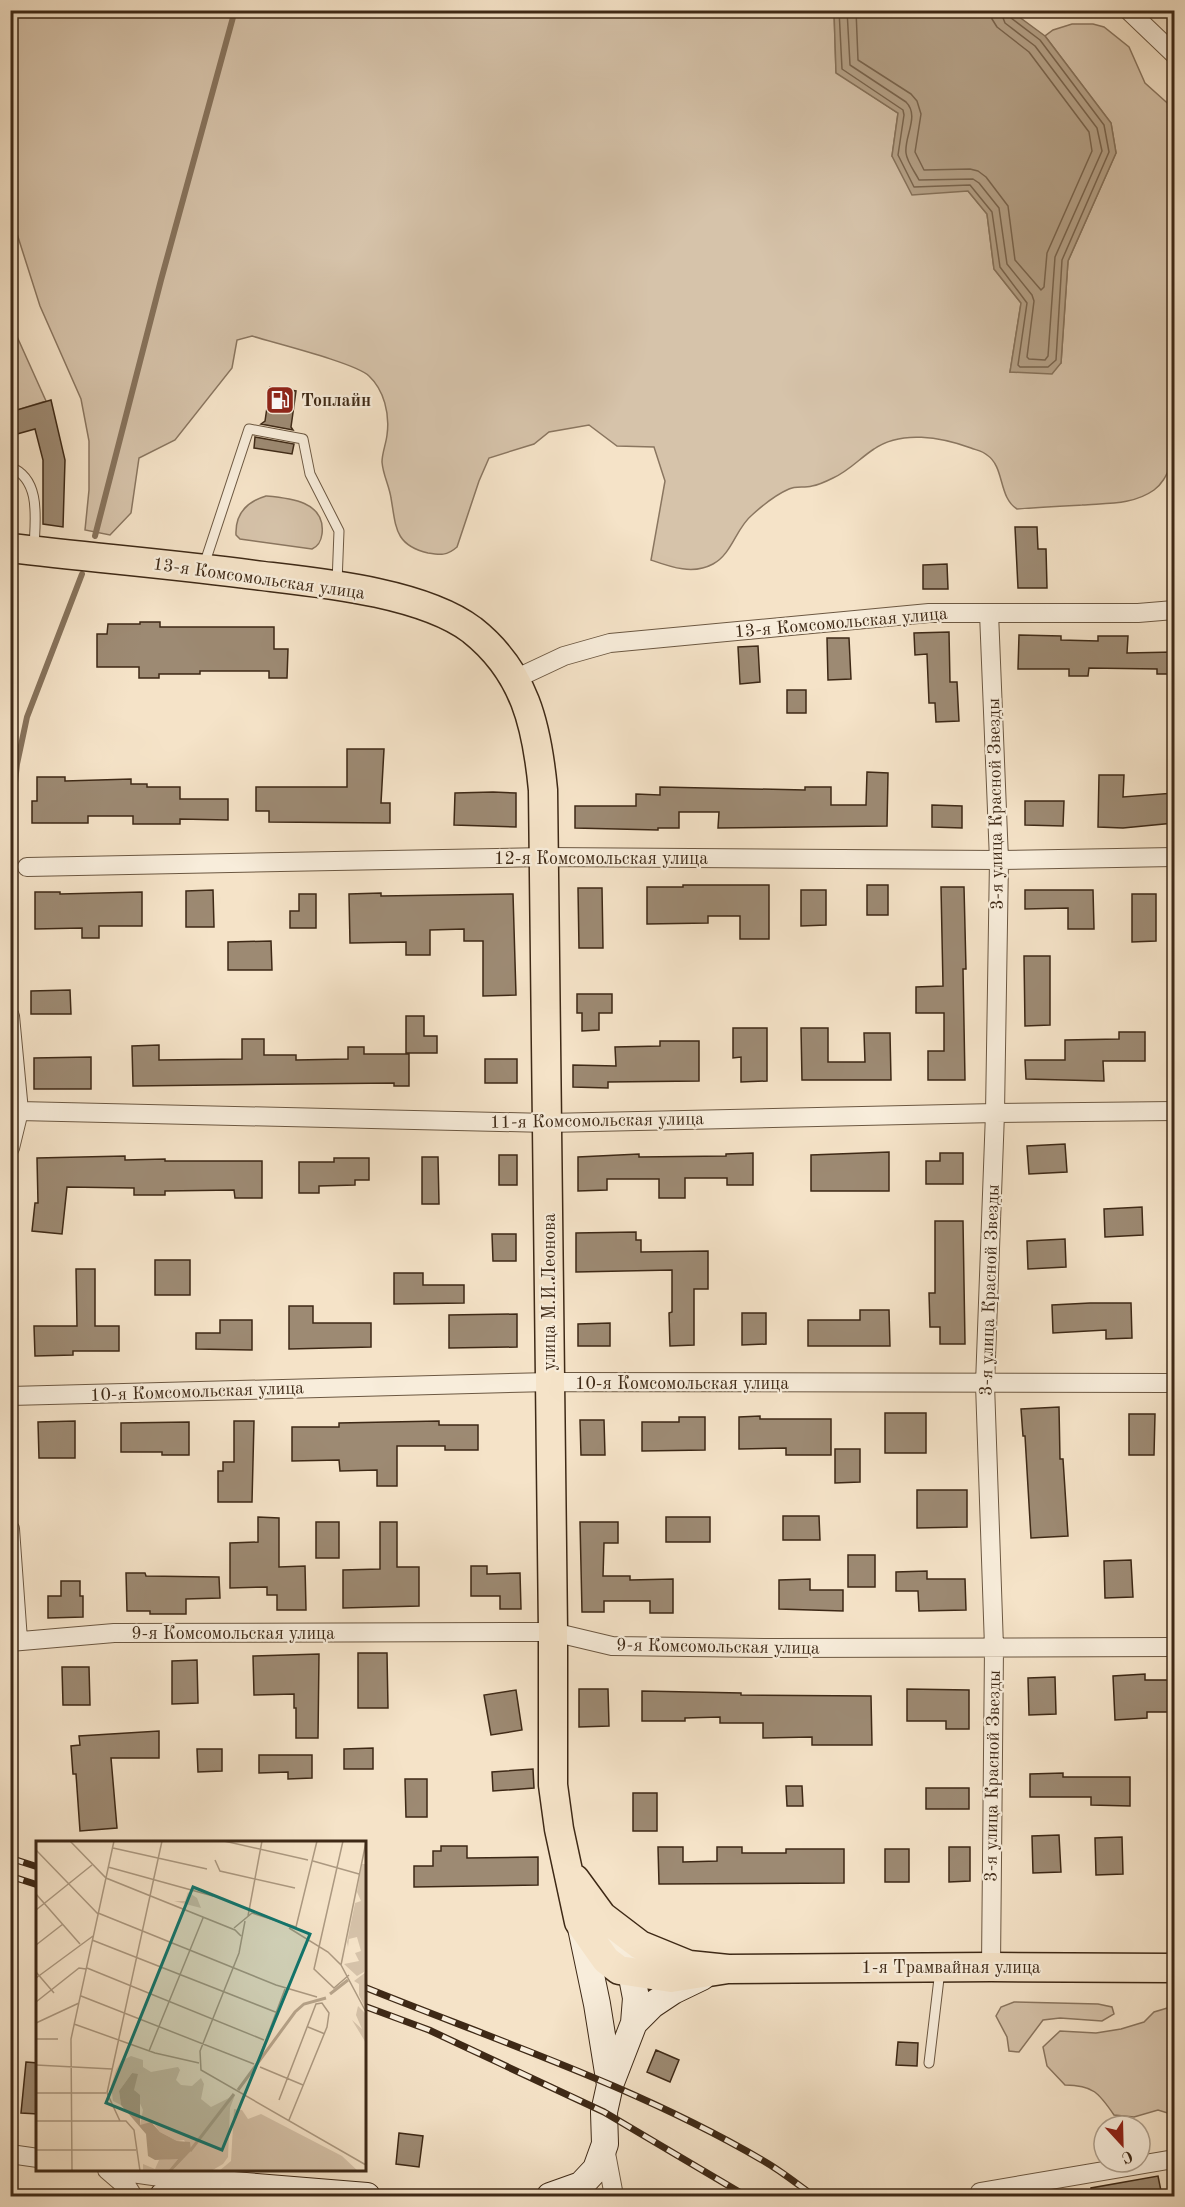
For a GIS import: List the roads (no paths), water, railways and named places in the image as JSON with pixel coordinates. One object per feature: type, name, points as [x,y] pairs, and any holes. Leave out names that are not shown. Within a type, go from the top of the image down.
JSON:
[{"type":"main road","name":"13-я Комсомольская улица","points":[[22,549],[337,585],[399,599],[439,612],[471,630],[497,654],[515,679],[531,713]]},
{"type":"main road","name":"улица М.И.Леонова","points":[[531,713],[540,759],[545,857],[553,1785],[568,1870],[590,1919]]},
{"type":"main road","points":[[590,1919],[640,1945],[689,1965]]},
{"type":"main road","points":[[590,1919],[606,1960],[620,1970],[671,1978],[728,1969]]},
{"type":"main road","points":[[590,1919],[597,2004],[610,2085]]},
{"type":"main road","points":[[597,2004],[610,1985],[631,1972],[664,1964],[728,1969]]},
{"type":"main road","name":"1-я Трамвайная улица","points":[[728,1969],[1174,1968]]},
{"type":"main road","points":[[634,2023],[652,2005],[673,1990],[694,1979],[728,1969]]},
{"type":"main road","points":[[554,2196],[585,2157],[604,2112],[610,2085],[634,2023],[636,1998],[631,1972]]},
{"type":"main road","points":[[554,2196],[581,2185],[596,2169],[605,2144],[604,2112]]},
{"type":"main road","points":[[163,2196],[196,2182],[367,2196]]},
{"type":"street","points":[[1128,10],[1174,54]]},
{"type":"street","name":"13-я Комсомольская улица","points":[[515,679],[564,656],[610,643],[929,613],[1138,613],[1174,610]]},
{"type":"street","name":"3-я улица Красной Звезды","points":[[989,613],[999,860],[995,1113],[985,1384],[994,1647],[991,1967]]},
{"type":"street","name":"12-я Комсомольская улица","points":[[27,867],[545,857],[999,860],[1174,857]]},
{"type":"street","points":[[10,1016],[19,1111],[10,1148]]},
{"type":"street","name":"11-я Комсомольская улица","points":[[19,1111],[547,1123],[1174,1111]]},
{"type":"street","name":"10-я Комсомольская улица","points":[[10,1396],[550,1382],[1174,1383]]},
{"type":"street","points":[[10,1529],[14,1641]]},
{"type":"street","name":"9-я Комсомольская улица","points":[[14,1641],[114,1633],[553,1632],[612,1646],[1174,1647]]},
{"type":"street","points":[[605,2144],[614,2196]]},
{"type":"street","points":[[10,2154],[36,2158]]},
{"type":"street","points":[[980,2192],[1174,2159]]},
{"type":"street","points":[[111,2171],[133,2196]]},
{"type":"street","points":[[122,2171],[196,2182]]},
{"type":"lane","points":[[203,568],[249,429],[303,439],[310,474],[339,531],[337,585]]},
{"type":"lane","points":[[10,467],[19,470],[31,485],[35,506],[22,549]]},
{"type":"lane","points":[[929,2063],[940,1967]]},
{"type":"water","points":[[834,11],[1011,11],[1045,36],[1111,123],[1116,153],[1068,261],[1061,363],[1052,374],[1010,372],[1021,303],[994,269],[987,214],[968,191],[912,195],[892,156],[898,113],[836,73]]},
{"type":"waterway","points":[[95,536],[161,280],[235,10]]},
{"type":"waterway","points":[[10,828],[17,764],[27,717],[82,574]]},
{"type":"railway","points":[[10,1858],[36,1866]]},
{"type":"railway","points":[[10,1876],[36,1884]]},
{"type":"railway","points":[[366,1988],[566,2066],[666,2110],[762,2160],[814,2196]]},
{"type":"railway","points":[[366,2007],[429,2030],[604,2112],[746,2196]]},
{"type":"place","name":"Топлайн","points":[[280,400]]}]
